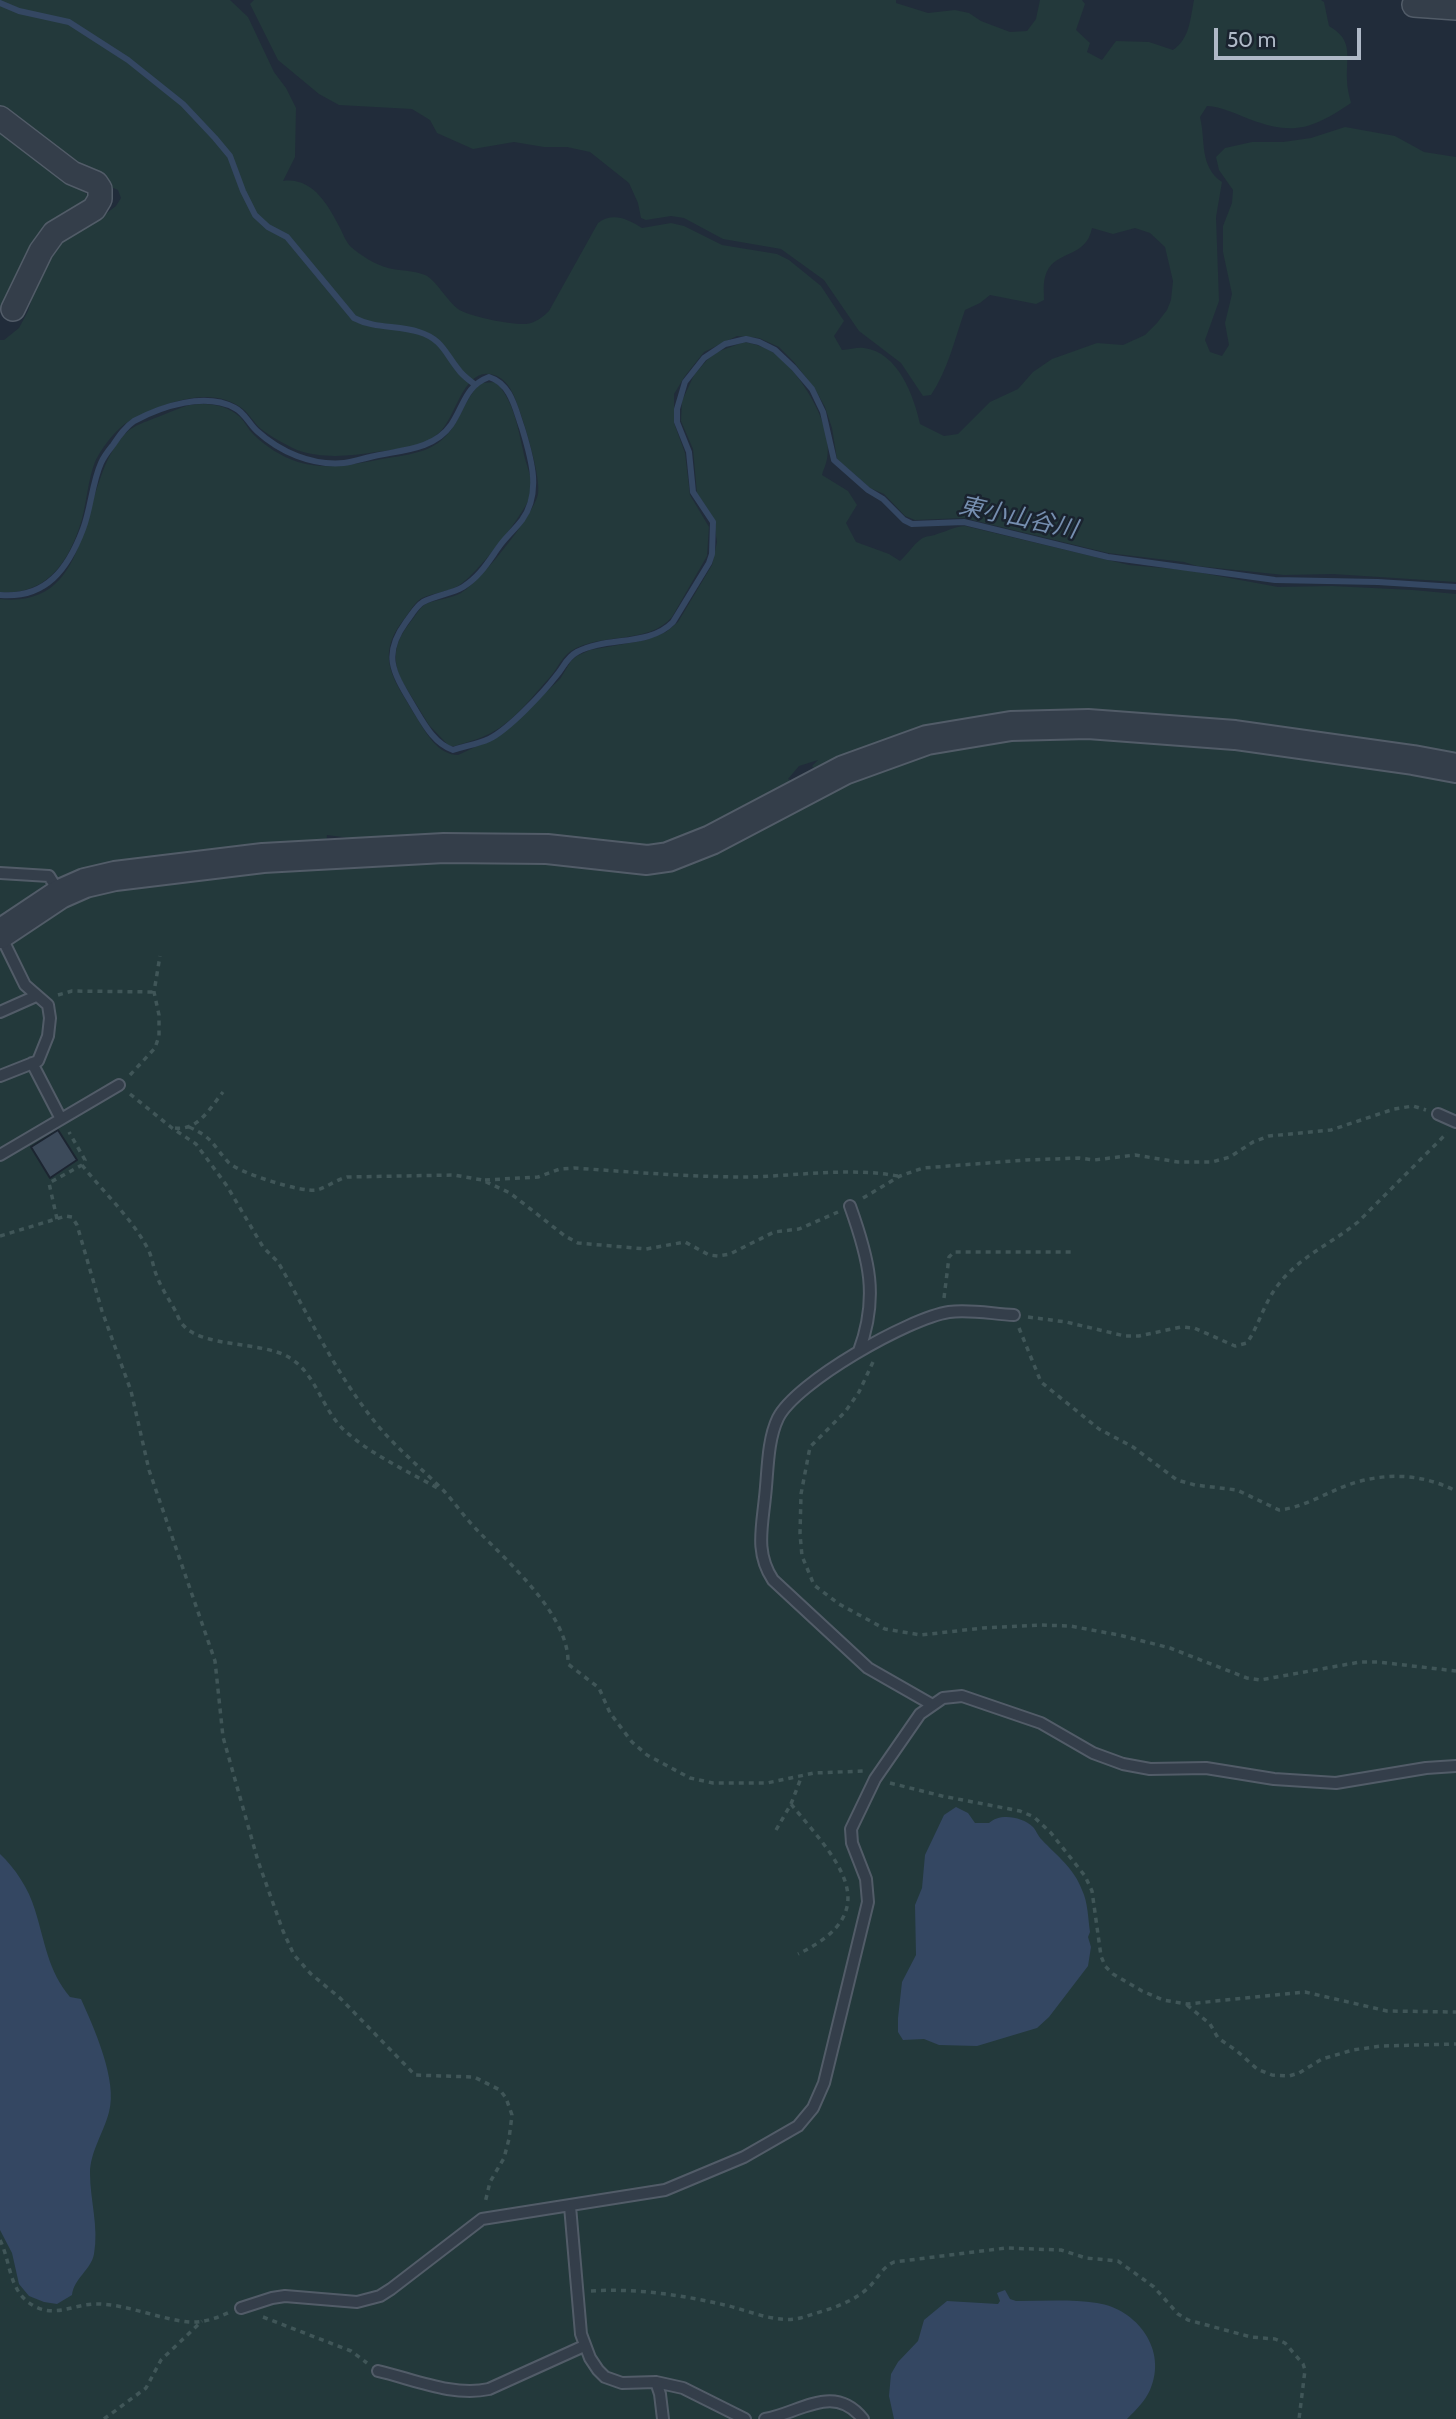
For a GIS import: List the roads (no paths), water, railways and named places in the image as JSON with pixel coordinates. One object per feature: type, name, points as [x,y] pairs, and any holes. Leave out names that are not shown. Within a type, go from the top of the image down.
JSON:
[{"type":"street","points":[[1414,5],[1456,8]]},
{"type":"street","points":[[0,118],[72,173],[96,183],[100,189],[100,199],[94,209],[54,233],[32,269],[13,309]]},
{"type":"street","points":[[0,934],[60,894],[85,883],[115,876],[277,857],[444,848],[547,849],[647,860],[668,857],[711,840],[844,770],[927,740],[1012,726],[1088,724],[1235,735],[1456,768]]},
{"type":"lane","points":[[0,873],[49,876],[60,894]]},
{"type":"lane","points":[[0,934],[24,985],[48,1005],[50,1018],[48,1036],[38,1061],[0,1076]]},
{"type":"lane","points":[[0,1012],[40,999]]},
{"type":"lane","points":[[32,1063],[61,1119]]},
{"type":"lane","points":[[0,1155],[119,1085]]},
{"type":"lane","points":[[1438,1114],[1452,1127]]},
{"type":"lane","points":[[850,1206],[863,1240],[870,1275],[870,1312],[859,1352]]},
{"type":"lane","points":[[931,1704],[868,1668],[773,1580],[764,1566],[761,1545],[771,1442],[783,1409],[848,1357],[882,1339],[951,1312],[1014,1315]]},
{"type":"lane","points":[[241,2308],[285,2296],[357,2302],[368,2300],[391,2289],[482,2219],[665,2190],[744,2157],[778,2140],[798,2126],[813,2108],[824,2083],[866,1921],[868,1889],[852,1843],[851,1829],[878,1775],[919,1714],[943,1698],[962,1696],[1041,1723],[1093,1753],[1150,1769],[1206,1768],[1274,1779],[1336,1783],[1426,1768],[1456,1766]]},
{"type":"lane","points":[[570,2206],[581,2334],[584,2346],[598,2370],[614,2381],[656,2382],[683,2388],[746,2419]]},
{"type":"lane","points":[[378,2371],[474,2392],[489,2389],[584,2346]]},
{"type":"lane","points":[[656,2382],[663,2419]]},
{"type":"lane","points":[[770,2419],[821,2401],[835,2400],[848,2406],[863,2419]]},
{"type":"water","points":[[956,1807],[968,1813],[975,1823],[989,1823],[999,1818],[1011,1817],[1023,1820],[1033,1827],[1079,1882],[1086,1900],[1090,1932],[1088,1966],[1049,2017],[1037,2028],[977,2046],[939,2045],[924,2039],[903,2040],[898,2032],[902,1982],[916,1955],[915,1905],[922,1888],[925,1855],[944,1815]]},
{"type":"water","points":[[0,1854],[16,1872],[29,1894],[57,1977],[70,1997],[81,1999],[103,2055],[110,2085],[109,2112],[91,2165],[94,2254],[72,2295],[57,2304],[29,2296],[19,2284],[12,2253],[0,2230]]},
{"type":"water","points":[[1005,2290],[1010,2299],[1016,2301],[1097,2303],[1112,2307],[1136,2323],[1152,2346],[1155,2360],[1155,2375],[1150,2390],[1137,2409],[1127,2419],[894,2419],[889,2396],[891,2374],[898,2362],[918,2341],[924,2320],[947,2301],[998,2304],[1000,2301],[997,2293]]},
{"type":"waterway","points":[[0,3],[19,11],[69,22],[128,60],[183,104],[230,156],[255,215],[268,227],[287,237],[354,318],[370,324],[411,330],[433,338],[474,384]]},
{"type":"waterway","name":"東小山谷川","points":[[0,595],[30,592],[53,579],[62,569],[83,529],[102,460],[125,429],[145,415],[184,403],[223,403],[238,410],[266,439],[286,451],[308,460],[344,463],[414,448],[435,440],[451,425],[470,391],[489,377],[502,385],[514,405],[531,463],[532,498],[522,520],[475,578],[458,589],[418,606],[399,634],[392,654],[395,673],[434,737],[453,750],[489,739],[515,720],[577,652],[601,644],[652,635],[673,622],[709,563],[712,554],[713,522],[693,492],[689,452],[677,422],[677,409],[685,382],[704,358],[725,344],[746,339],[775,350],[794,368],[812,389],[823,412],[834,460],[912,524],[964,522],[1108,557],[1275,580],[1456,587]]}]
